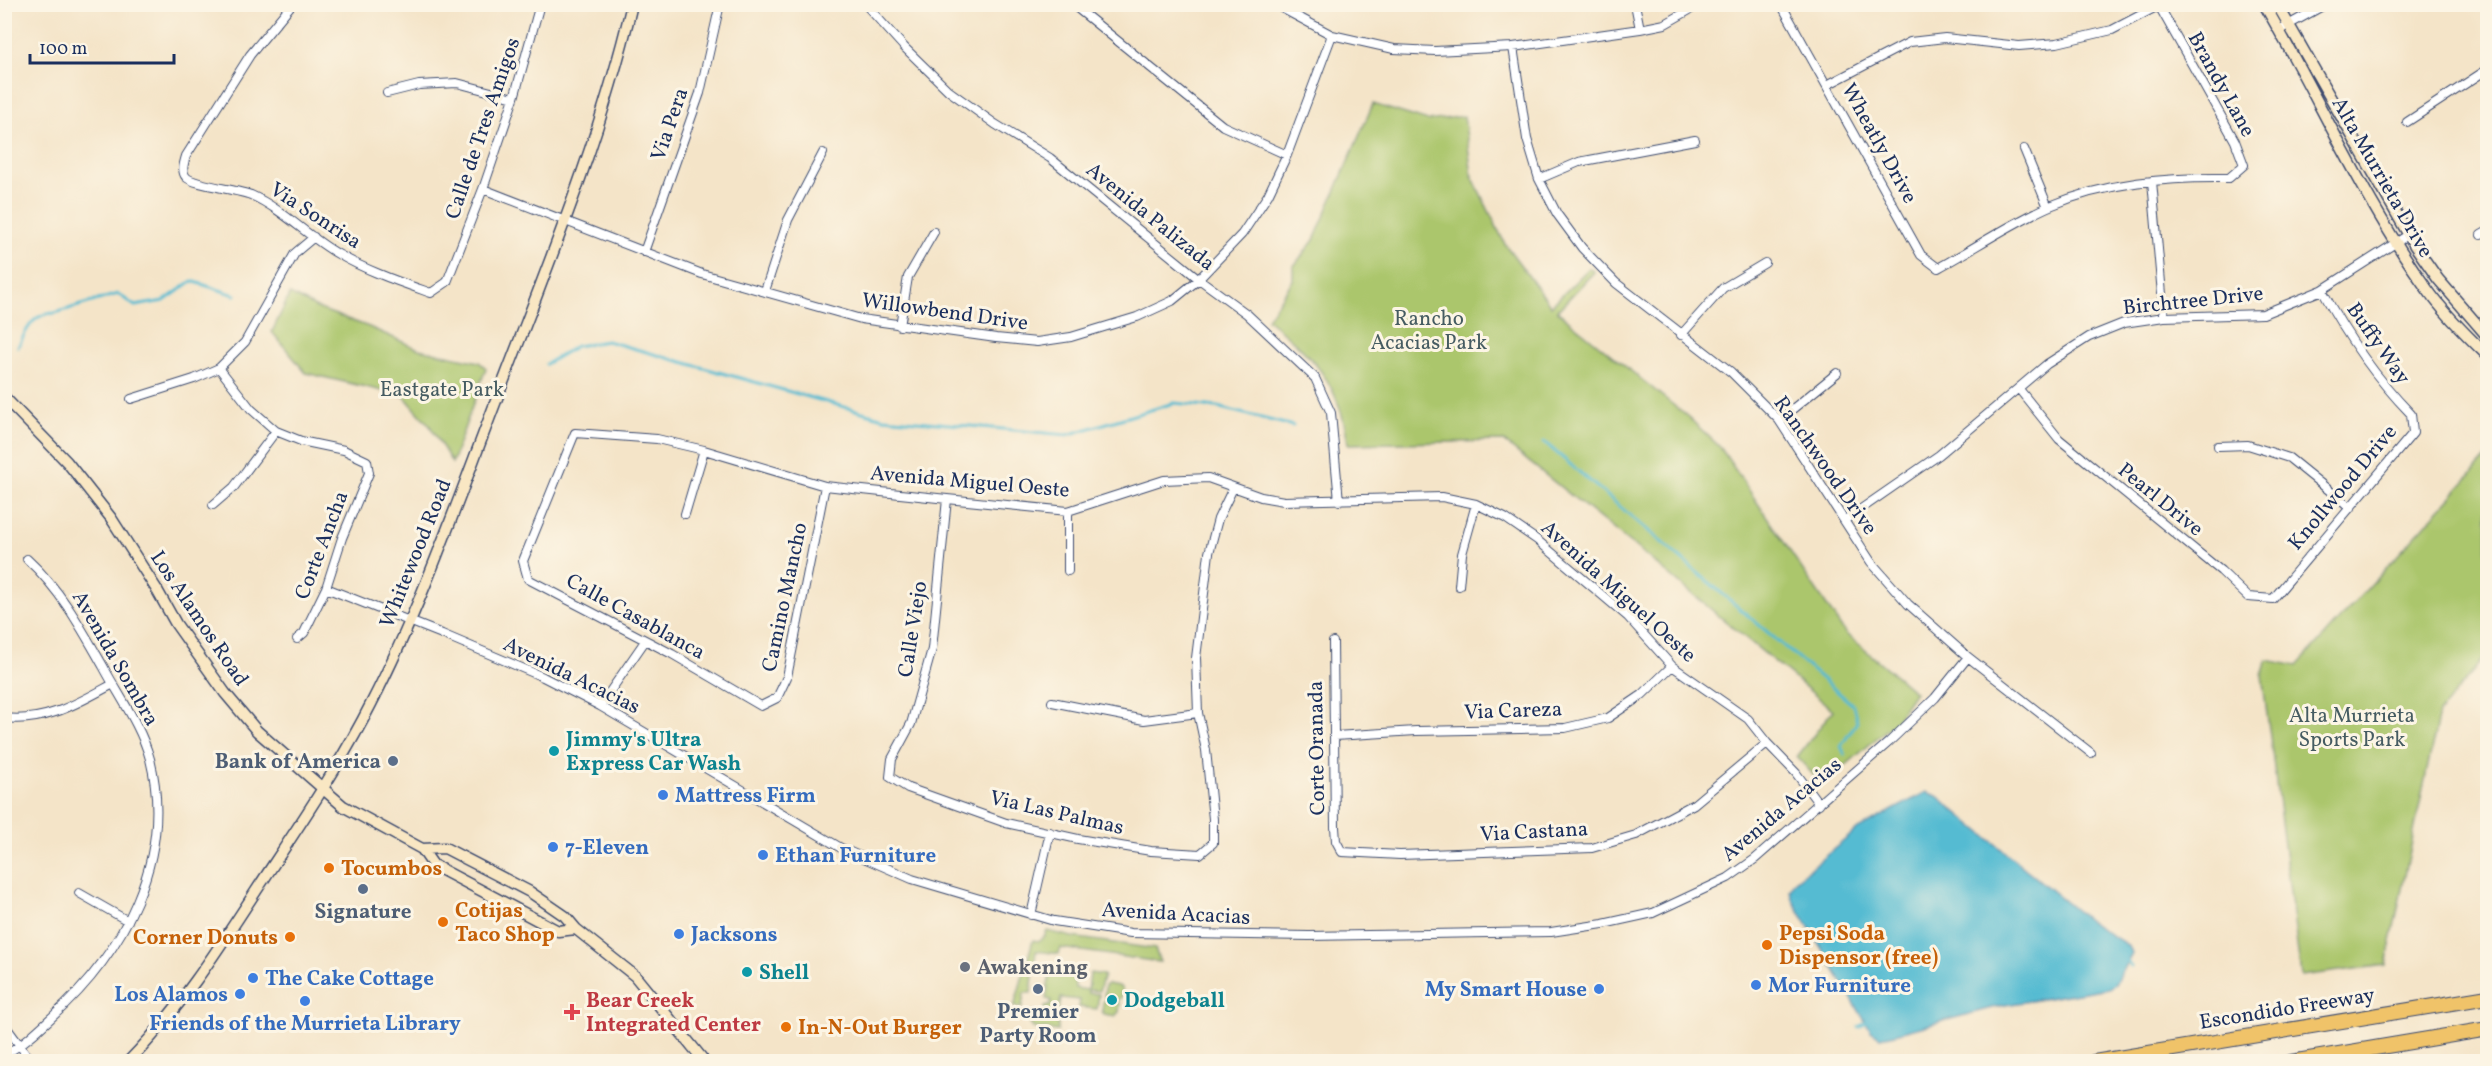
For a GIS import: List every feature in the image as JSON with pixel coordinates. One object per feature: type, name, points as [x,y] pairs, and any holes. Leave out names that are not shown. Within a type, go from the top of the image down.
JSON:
[{"type":"highway","name":"Escondido Freeway","points":[[2094,1062],[2487,997]]},
{"type":"highway","points":[[2291,1062],[2487,1029]]},
{"type":"main road","name":"Whitewood Road","points":[[128,1062],[178,1005],[207,966],[321,789],[371,705],[411,621],[565,222],[600,123],[632,4]]},
{"type":"main road","name":"Alta Murrieta Drive","points":[[2264,4],[2284,28],[2438,279],[2487,337]]},
{"type":"main road","name":"Alta Murrieta Drive","points":[[2277,4],[2284,28],[2396,243],[2428,290],[2486,352]]},
{"type":"main road","name":"Los Alamos Road","points":[[4,397],[67,462],[111,518],[176,624],[225,693],[257,730],[342,806],[422,849],[433,865],[558,931],[576,929]]},
{"type":"main road","name":"Los Alamos Road","points":[[422,849],[445,848],[530,892],[565,916],[576,929],[635,976],[705,1062]]},
{"type":"street","name":"Via Sonrisa","points":[[292,4],[250,55],[186,156],[182,167],[186,177],[197,184],[226,187],[265,201],[338,254],[431,293],[447,282],[454,261]]},
{"type":"street","name":"Calle de Tres Amigos","points":[[454,261],[483,189],[514,98],[540,4]]},
{"type":"street","name":"Via Pera","points":[[644,252],[700,93],[720,4]]},
{"type":"street","name":"Avenida Palizada","points":[[866,4],[904,47],[949,91],[995,124],[1050,158],[1247,314],[1315,378],[1331,413],[1339,501]]},
{"type":"street","points":[[1072,4],[1223,126],[1287,155]]},
{"type":"street","points":[[1274,4],[1332,35],[1394,49],[1435,51],[1513,47],[1640,29],[1665,24],[1700,4]]},
{"type":"street","points":[[1635,4],[1640,29]]},
{"type":"street","name":"Wheatly Drive","points":[[1781,4],[1921,255],[1938,268],[2048,207]]},
{"type":"street","points":[[2284,28],[2326,4]]},
{"type":"street","points":[[1827,85],[1910,42],[1945,38],[2019,46],[2058,43],[2112,30],[2158,5]]},
{"type":"street","name":"Brandy Lane","points":[[2152,181],[2229,178],[2244,165],[2235,141],[2158,5]]},
{"type":"street","name":"Willowbend Drive","points":[[483,189],[702,274],[861,319],[900,326],[1037,342],[1071,337],[1129,320],[1172,301],[1200,279],[1242,234],[1269,195],[1287,155],[1332,35]]},
{"type":"street","name":"Ranchwood Drive","points":[[1513,47],[1527,139],[1539,179],[1557,214],[1582,248],[1616,283],[1731,372],[1779,420],[1871,562],[1908,604],[1968,657],[2091,753]]},
{"type":"street","points":[[2407,122],[2487,69]]},
{"type":"street","points":[[387,93],[419,85],[457,83],[514,98]]},
{"type":"street","points":[[1539,179],[1579,162],[1695,140]]},
{"type":"street","points":[[2024,149],[2048,207],[2081,194],[2116,185],[2152,181],[2164,317]]},
{"type":"street","points":[[765,291],[788,220],[823,153]]},
{"type":"street","points":[[900,326],[908,277],[934,232]]},
{"type":"street","name":"Birchtree Drive","points":[[1845,520],[1939,455],[2047,364],[2089,337],[2124,323],[2164,317],[2264,314],[2322,290],[2409,235]]},
{"type":"street","points":[[131,399],[194,379],[219,368],[245,342],[295,253],[314,237]]},
{"type":"street","points":[[1681,335],[1723,288],[1766,263]]},
{"type":"street","name":"Buffy Way","points":[[2322,290],[2345,333],[2389,391],[2411,414]]},
{"type":"street","points":[[213,505],[234,488],[276,431],[251,409],[219,368]]},
{"type":"street","points":[[1779,420],[1837,373]]},
{"type":"street","name":"Pearl Drive","points":[[2019,389],[2059,439],[2221,571],[2248,597],[2273,599],[2290,578]]},
{"type":"street","name":"Knollwood Drive","points":[[2290,578],[2413,433],[2411,414]]},
{"type":"street","name":"Corte Ancha","points":[[276,431],[301,441],[344,450],[367,461],[369,473],[342,538],[326,588],[304,633],[297,639]]},
{"type":"street","name":"Avenida Miguel Oeste","points":[[575,433],[657,439],[704,450],[825,486],[1068,511],[1164,480],[1208,478],[1233,488],[1284,501],[1442,497],[1476,504],[1505,518],[1537,540],[1628,617],[1672,666],[1748,719],[1796,773],[1819,804]]},
{"type":"street","name":"Calle Casablanca","points":[[575,433],[524,561],[528,579],[562,595],[761,706]]},
{"type":"street","points":[[2218,446],[2248,445],[2289,458],[2351,508]]},
{"type":"street","points":[[685,514],[704,450]]},
{"type":"street","name":"Camino Mancho","points":[[761,706],[777,698],[787,677],[825,486]]},
{"type":"street","name":"Via Las Palmas","points":[[892,759],[890,777],[908,788],[1006,823],[1151,851],[1200,854],[1213,843],[1213,819],[1206,750],[1198,713],[1196,658],[1209,553],[1218,519],[1233,488]]},
{"type":"street","name":"Calle Viejo","points":[[892,759],[911,724],[932,649],[947,499]]},
{"type":"street","points":[[1459,586],[1462,554],[1476,504]]},
{"type":"street","points":[[1068,511],[1068,571]]},
{"type":"street","name":"Avenida Sombra","points":[[4,1055],[21,1045],[75,997],[104,962],[128,921],[147,879],[155,842],[156,800],[150,759],[136,723],[83,630],[49,579],[27,559]]},
{"type":"street","name":"Avenida Acacias","points":[[326,588],[411,621],[543,678],[600,706],[842,848],[912,879],[1054,921],[1131,933],[1185,935],[1551,932],[1604,924],[1653,913],[1728,878],[1755,859],[1935,698],[1968,657]]},
{"type":"street","points":[[600,706],[645,641]]},
{"type":"street","name":"Corte Oranada","points":[[1333,642],[1335,827],[1336,841],[1342,852]]},
{"type":"street","name":"Via Careza","points":[[1335,736],[1416,730],[1565,728],[1608,718],[1642,695],[1672,666]]},
{"type":"street","points":[[4,718],[36,718],[61,712],[113,684]]},
{"type":"street","points":[[1052,702],[1144,720],[1198,713]]},
{"type":"street","name":"Via Castana","points":[[1342,852],[1400,855],[1592,848],[1636,835],[1694,804],[1767,743]]},
{"type":"street","points":[[1031,915],[1050,832]]},
{"type":"street","points":[[79,893],[128,921]]},
{"type":"street","points":[[4,1024],[32,1062]]},
{"type":"green space","name":"Rancho Acacias Park","points":[[1373,104],[1428,121],[1464,116],[1472,176],[1505,244],[1551,306],[1589,268],[1594,272],[1557,311],[1688,417],[1720,447],[1845,633],[1915,692],[1894,723],[1829,780],[1818,780],[1797,757],[1833,710],[1503,441],[1348,444],[1338,404],[1322,372],[1298,346],[1267,319],[1293,280],[1293,267],[1314,240]]},
{"type":"green space","name":"Eastgate Park","points":[[290,294],[317,308],[419,349],[479,362],[486,368],[452,463],[430,426],[404,396],[306,373],[272,332]]},
{"type":"green space","name":"Alta Murrieta Sports Park","points":[[2487,457],[2487,654],[2439,713],[2386,965],[2301,976],[2262,675],[2267,660],[2297,666]]},
{"type":"green space","points":[[1047,931],[1072,937],[1155,949],[1160,962],[1061,948],[1059,954],[1036,951],[1031,993],[1024,993],[1022,1008],[1014,1007],[1033,940],[1038,941],[1045,936]]},
{"type":"green space","points":[[1050,972],[1074,975],[1075,988],[1099,994],[1097,1009],[1079,1007],[1080,1000],[1061,998],[1058,1015],[1044,1013],[1045,1006],[1050,1006],[1051,1000],[1046,999]]},
{"type":"green space","points":[[1090,973],[1104,975],[1099,991],[1088,990]]},
{"type":"green space","points":[[1108,984],[1119,986],[1122,989],[1121,998],[1117,1001],[1120,1004],[1119,1012],[1115,1016],[1104,1014],[1102,1011],[1103,1002],[1106,999],[1105,986]]},
{"type":"green space","points":[[1032,1011],[1040,1012],[1040,1017],[1054,1018],[1058,1024],[1058,1031],[1033,1028],[1030,1024]]},
{"type":"water","points":[[1926,792],[1937,796],[2090,922],[2129,946],[2132,953],[2115,984],[2109,988],[1999,1006],[1891,1035],[1880,1037],[1871,1031],[1792,899],[1790,890],[1793,883],[1858,829]]},
{"type":"waterway","points":[[18,347],[32,323],[41,316],[118,294],[135,306],[164,301],[192,281],[235,295]]},
{"type":"waterway","points":[[546,364],[576,346],[607,341],[884,418],[1067,435],[1174,403],[1217,407],[1293,426]]},
{"type":"waterway","points":[[1544,442],[1853,705],[1857,722],[1841,746],[1845,755]]},
{"type":"waterway","points":[[2126,960],[2131,966]]},
{"type":"waterway","points":[[1859,1027],[1867,1022]]},
{"type":"place","name":"Jimmy's Ultra Express Car Wash","points":[[554,751]]},
{"type":"place","name":"Bank of America","points":[[393,761]]},
{"type":"place","name":"Mattress Firm","points":[[663,795]]},
{"type":"place","name":"7-Eleven","points":[[553,847]]},
{"type":"place","name":"Ethan Furniture","points":[[763,855]]},
{"type":"place","name":"Tocumbos","points":[[329,868]]},
{"type":"place","name":"Signature","points":[[363,889]]},
{"type":"place","name":"Cotijas Taco Shop","points":[[443,922]]},
{"type":"place","name":"Jacksons","points":[[679,934]]},
{"type":"place","name":"Corner Donuts","points":[[290,937]]},
{"type":"place","name":"Pepsi Soda Dispensor (free)","points":[[1767,945]]},
{"type":"place","name":"Awakening","points":[[965,967]]},
{"type":"place","name":"Shell","points":[[747,972]]},
{"type":"place","name":"The Cake Cottage","points":[[253,978]]},
{"type":"place","name":"Mor Furniture","points":[[1756,985]]},
{"type":"place","name":"Premier Party Room","points":[[1038,989]]},
{"type":"place","name":"My Smart House","points":[[1599,989]]},
{"type":"place","name":"Los Alamos","points":[[240,994]]},
{"type":"place","name":"Dodgeball","points":[[1112,1000]]},
{"type":"place","name":"Friends of the Murrieta Library","points":[[305,1001]]},
{"type":"place","name":"Bear Creek Integrated Center","points":[[572,1012]]},
{"type":"place","name":"In-N-Out Burger","points":[[786,1027]]}]
